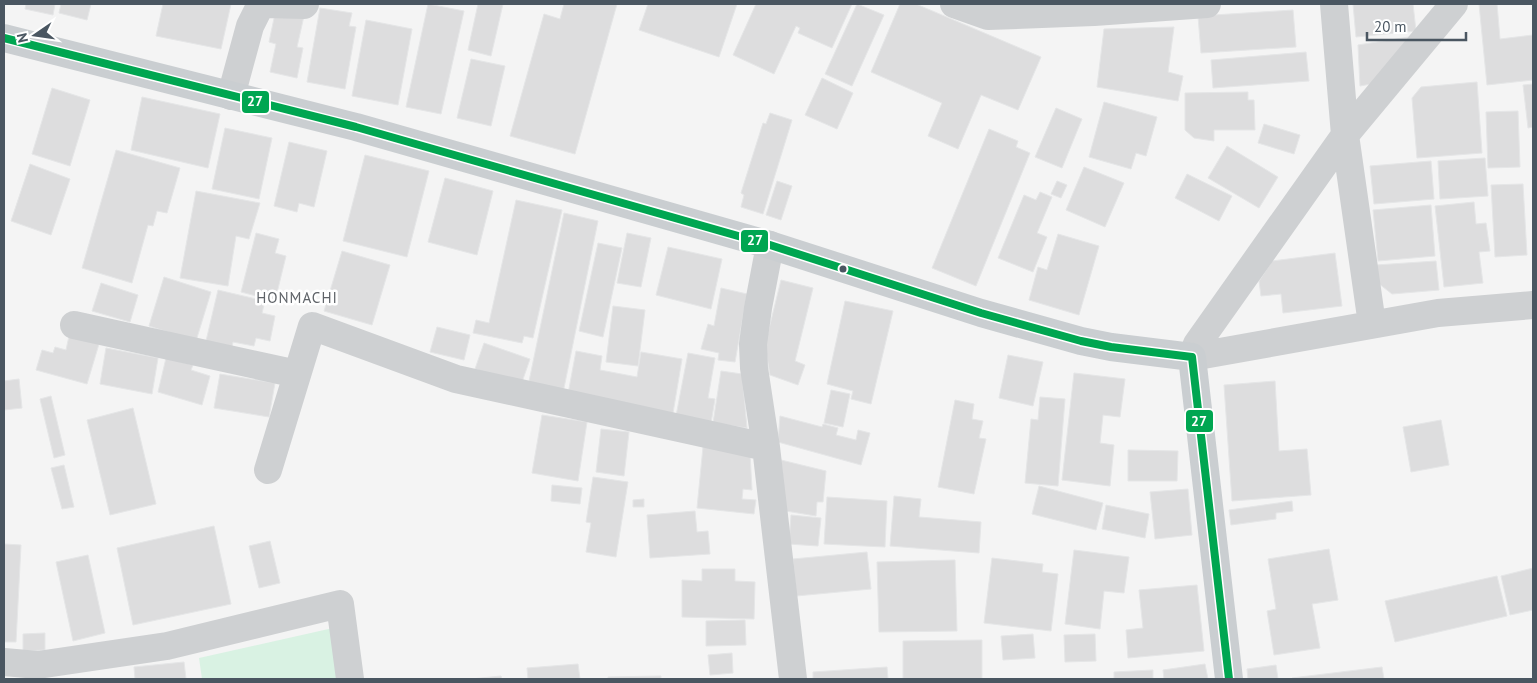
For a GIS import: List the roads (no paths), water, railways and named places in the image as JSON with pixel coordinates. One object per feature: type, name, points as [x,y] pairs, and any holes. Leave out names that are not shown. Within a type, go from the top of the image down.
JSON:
[{"type":"main road","points":[[4,38],[356,127],[770,245],[981,313],[1081,342],[1192,357],[1229,679]]},
{"type":"street","points":[[231,96],[250,26],[261,4]]},
{"type":"street","points":[[268,4],[304,4]]},
{"type":"street","points":[[954,4],[988,16],[1094,12],[1207,4]]},
{"type":"street","points":[[1334,4],[1345,135],[1372,324]]},
{"type":"street","points":[[1454,4],[1345,135],[1196,344],[1192,357],[1438,313],[1533,305]]},
{"type":"street","points":[[770,245],[753,344],[754,368],[766,447],[793,679]]},
{"type":"street","points":[[74,325],[297,374]]},
{"type":"street","points":[[268,470],[312,326],[456,379],[766,447]]},
{"type":"street","points":[[4,662],[38,665],[167,646],[340,604],[350,679]]},
{"type":"district","name":"HONMACHI","points":[[297,298]]}]
